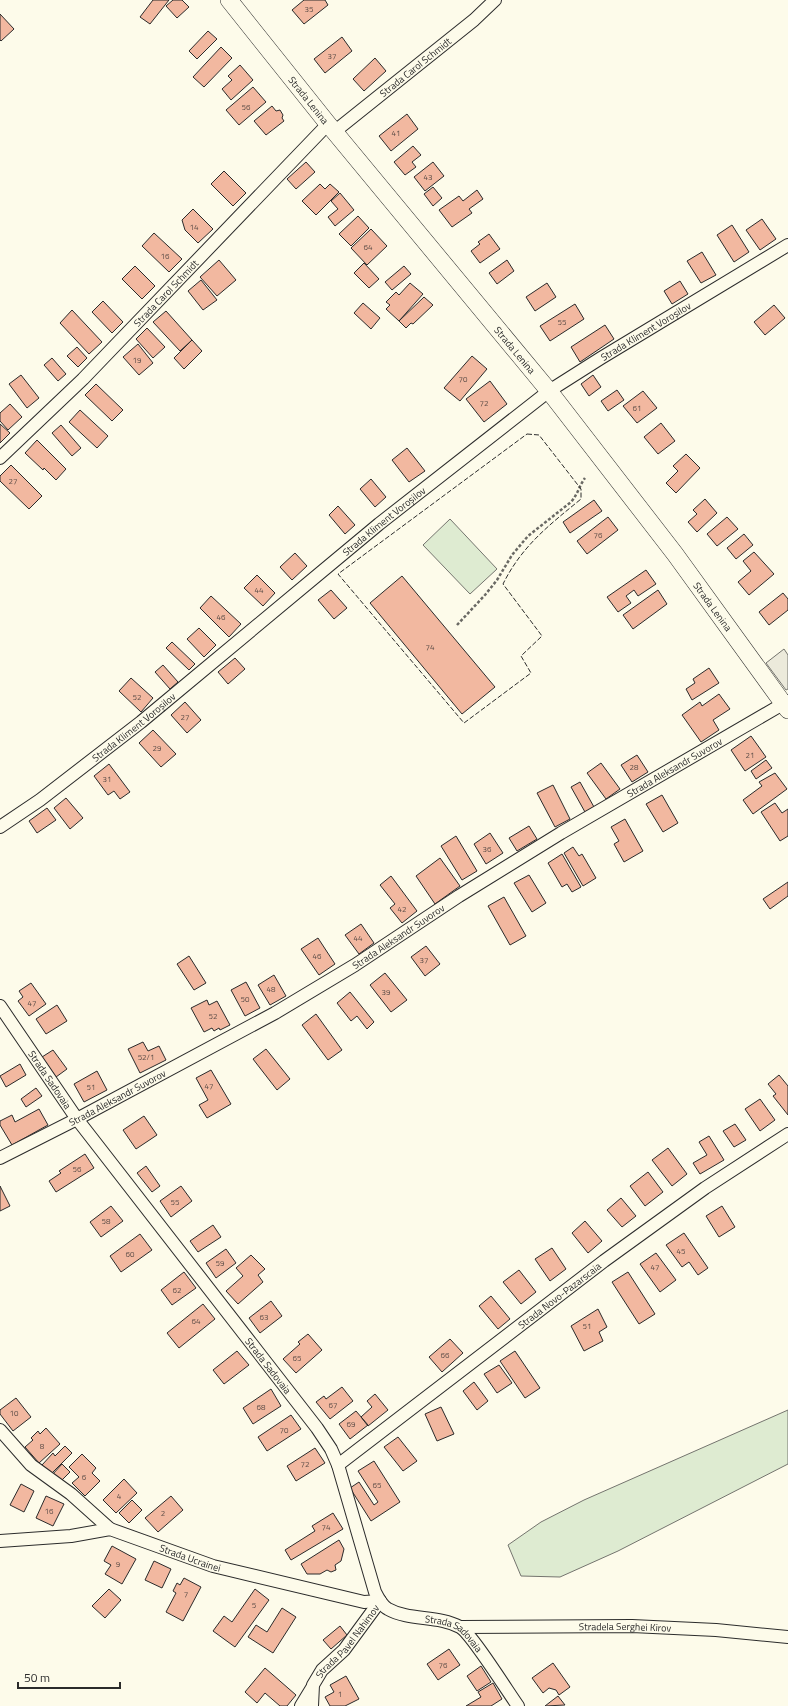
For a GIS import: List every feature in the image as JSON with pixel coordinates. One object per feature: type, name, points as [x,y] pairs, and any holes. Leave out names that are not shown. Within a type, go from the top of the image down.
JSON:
[{"type":"street","name":"Strada Lenina","points":[[229,0],[331,128],[549,391],[675,554],[787,705]]},
{"type":"street","name":"Strada Carol Schmidt","points":[[0,458],[83,378],[331,128],[474,20],[495,0]]},
{"type":"street","name":"Strada Kliment Voroșilov","points":[[0,827],[40,800],[141,722],[379,524],[549,391],[788,245]]},
{"type":"street","name":"Strada Aleksandr Suvorov","points":[[0,1158],[77,1119],[281,1009],[355,965],[459,896],[561,833],[787,705]]},
{"type":"street","name":"Strada Sadovaia","points":[[0,1006],[77,1119],[331,1448],[338,1465],[375,1592],[380,1601],[388,1609],[400,1613],[446,1621],[461,1627],[478,1648],[518,1706]]},
{"type":"street","name":"Strada Novo-Pazarscaia","points":[[338,1465],[604,1261],[705,1188],[788,1134]]},
{"type":"street","points":[[0,1430],[31,1466],[71,1494],[110,1529]]},
{"type":"street","name":"Strada Ucrainei","points":[[0,1541],[71,1536],[110,1529],[213,1566],[364,1602],[380,1601]]},
{"type":"street","name":"Strada Pavel Nahimov","points":[[312,1706],[313,1685],[322,1670],[344,1650],[380,1601]]},
{"type":"street","name":"Stradela Serghei Kirov","points":[[461,1627],[632,1626],[716,1630],[788,1637]]},
{"type":"street","points":[[301,1706],[313,1685]]},
{"type":"path","points":[[457,626],[497,580],[512,555],[528,536],[571,502],[577,495],[580,485],[585,478]]},
{"type":"green space","points":[[450,519],[497,569],[470,594],[423,545]]},
{"type":"green space","points":[[788,1410],[788,1464],[618,1551],[560,1577],[521,1576],[508,1545],[541,1522],[584,1500]]},
{"type":"shaded area","points":[[784,649],[788,655],[788,689],[786,690],[766,663]]},
{"type":"building","points":[[153,0],[169,0],[150,24],[140,17]]},
{"type":"building","points":[[173,0],[182,0],[189,7],[177,18],[166,6]]},
{"type":"building","points":[[304,0],[325,0],[328,5],[304,24],[292,10]]},
{"type":"building","points":[[0,14],[14,29],[1,41],[0,40]]},
{"type":"building","points":[[208,31],[217,39],[197,59],[189,51]]},
{"type":"building","points":[[342,37],[352,51],[325,73],[314,59]]},
{"type":"building","points":[[221,47],[232,58],[204,87],[193,77]]},
{"type":"building","points":[[375,58],[386,71],[364,91],[353,79]]},
{"type":"building","points":[[240,65],[253,80],[231,100],[222,89],[232,80],[228,76]]},
{"type":"building","points":[[253,87],[266,102],[239,125],[226,110]]},
{"type":"building","points":[[272,106],[276,111],[280,110],[284,121],[266,135],[254,121]]},
{"type":"building","points":[[407,114],[418,129],[391,151],[379,136]]},
{"type":"building","points":[[413,146],[421,155],[412,162],[416,167],[405,175],[394,162]]},
{"type":"building","points":[[306,162],[315,172],[296,189],[287,179]]},
{"type":"building","points":[[433,162],[444,176],[425,191],[414,177]]},
{"type":"building","points":[[224,171],[246,193],[233,206],[211,184]]},
{"type":"building","points":[[320,184],[325,189],[330,184],[339,192],[316,215],[302,201]]},
{"type":"building","points":[[433,187],[442,198],[433,206],[424,194]]},
{"type":"building","points":[[477,190],[483,199],[469,209],[472,213],[452,227],[439,210],[459,196],[463,201]]},
{"type":"building","points":[[340,193],[354,210],[335,226],[328,217],[338,209],[331,201]]},
{"type":"building","points":[[193,209],[213,229],[198,243],[185,230],[182,220]]},
{"type":"building","points":[[358,216],[369,228],[351,246],[339,234]]},
{"type":"building","points":[[762,219],[776,239],[760,250],[746,230]]},
{"type":"building","points":[[732,225],[749,252],[734,262],[717,235]]},
{"type":"building","points":[[371,229],[387,246],[367,265],[351,248]]},
{"type":"building","points":[[154,233],[182,259],[169,272],[142,246]]},
{"type":"building","points":[[489,234],[500,249],[480,263],[471,251],[480,244],[478,242]]},
{"type":"building","points":[[702,252],[716,275],[701,283],[687,261]]},
{"type":"building","points":[[219,260],[236,280],[217,296],[200,277]]},
{"type":"building","points":[[507,260],[514,271],[497,284],[489,273]]},
{"type":"building","points":[[364,263],[379,279],[369,288],[354,273]]},
{"type":"building","points":[[135,266],[155,286],[142,299],[122,279]]},
{"type":"building","points":[[404,266],[411,274],[392,290],[385,282]]},
{"type":"building","points":[[201,280],[217,300],[203,310],[188,291]]},
{"type":"building","points":[[680,281],[688,294],[672,304],[664,291]]},
{"type":"building","points":[[410,283],[423,294],[399,321],[386,309],[390,305],[386,302],[396,292],[399,295]]},
{"type":"building","points":[[547,283],[556,297],[535,311],[526,297]]},
{"type":"building","points":[[424,297],[433,305],[413,324],[411,323],[406,328],[399,321]]},
{"type":"building","points":[[103,301],[123,322],[112,333],[92,312]]},
{"type":"building","points":[[363,303],[380,318],[371,329],[354,313]]},
{"type":"building","points":[[575,304],[584,319],[550,341],[540,326]]},
{"type":"building","points":[[774,305],[785,318],[765,335],[754,322]]},
{"type":"building","points":[[72,310],[102,342],[89,354],[60,323]]},
{"type":"building","points":[[166,311],[192,340],[180,351],[153,322]]},
{"type":"building","points":[[605,325],[614,339],[580,362],[571,347]]},
{"type":"building","points":[[147,328],[165,347],[153,358],[136,339]]},
{"type":"building","points":[[192,340],[202,351],[184,369],[174,358]]},
{"type":"building","points":[[138,344],[153,363],[139,375],[123,357]]},
{"type":"building","points":[[77,347],[87,358],[78,367],[67,356]]},
{"type":"building","points":[[472,356],[487,369],[460,401],[444,388]]},
{"type":"building","points":[[52,358],[66,374],[58,381],[44,365]]},
{"type":"building","points":[[21,375],[39,398],[27,408],[9,384]]},
{"type":"building","points":[[593,375],[601,387],[589,396],[581,384]]},
{"type":"building","points":[[490,381],[507,404],[484,422],[466,399]]},
{"type":"building","points":[[96,384],[123,410],[112,421],[85,395]]},
{"type":"building","points":[[617,390],[624,400],[608,411],[601,401]]},
{"type":"building","points":[[643,391],[657,408],[637,423],[623,406]]},
{"type":"building","points":[[10,404],[22,417],[8,430],[0,421],[0,413]]},
{"type":"building","points":[[80,410],[108,436],[97,448],[69,422]]},
{"type":"building","points":[[661,423],[675,441],[658,454],[644,437]]},
{"type":"building","points":[[0,424],[10,433],[0,443]]},
{"type":"building","points":[[61,425],[81,448],[72,456],[52,433]]},
{"type":"building","points":[[37,440],[66,469],[56,480],[25,453]]},
{"type":"building","points":[[407,448],[425,471],[409,482],[392,460]]},
{"type":"building","points":[[686,454],[700,468],[676,493],[666,483],[678,471],[673,466]]},
{"type":"building","points":[[11,465],[42,496],[29,509],[0,481],[0,476]]},
{"type":"building","points":[[371,479],[386,497],[375,507],[360,489]]},
{"type":"building","points":[[705,499],[717,513],[697,532],[688,522],[697,514],[693,510]]},
{"type":"building","points":[[594,500],[602,511],[570,533],[563,522]]},
{"type":"building","points":[[338,506],[355,525],[345,534],[329,515]]},
{"type":"building","points":[[608,517],[618,530],[587,554],[577,541]]},
{"type":"building","points":[[727,517],[738,529],[717,546],[707,534]]},
{"type":"building","points":[[744,534],[753,545],[736,559],[727,548]]},
{"type":"building","points":[[754,552],[774,574],[749,595],[738,582],[751,571],[743,561]]},
{"type":"building","points":[[295,553],[307,566],[292,580],[280,567]]},
{"type":"building","points":[[646,570],[656,584],[638,596],[634,590],[626,596],[631,603],[618,612],[607,597]]},
{"type":"building","points":[[257,575],[275,593],[263,606],[244,588]]},
{"type":"building","points":[[402,576],[495,687],[462,714],[370,603]]},
{"type":"building","points":[[331,590],[347,608],[334,619],[318,600]]},
{"type":"building","points":[[658,590],[667,604],[633,629],[623,615]]},
{"type":"building","points":[[783,593],[788,599],[788,610],[769,625],[759,612]]},
{"type":"building","points":[[211,596],[241,624],[229,637],[200,608]]},
{"type":"building","points":[[199,628],[216,645],[204,657],[187,639]]},
{"type":"building","points":[[172,642],[195,664],[189,670],[166,648]]},
{"type":"building","points":[[235,658],[245,669],[228,684],[218,672]]},
{"type":"building","points":[[163,665],[178,682],[170,689],[155,672]]},
{"type":"building","points":[[709,668],[719,683],[692,700],[686,689],[695,683],[693,679]]},
{"type":"building","points":[[131,678],[153,698],[141,712],[119,691]]},
{"type":"building","points":[[719,694],[730,709],[713,720],[719,730],[701,742],[682,715],[700,702],[702,706]]},
{"type":"building","points":[[185,702],[201,720],[187,733],[171,715]]},
{"type":"building","points":[[153,730],[176,754],[161,767],[139,743]]},
{"type":"building","points":[[751,736],[766,757],[745,771],[731,750]]},
{"type":"building","points":[[637,755],[648,772],[632,782],[621,765]]},
{"type":"building","points":[[766,760],[772,768],[756,779],[751,771]]},
{"type":"building","points":[[601,763],[620,789],[606,799],[587,773]]},
{"type":"building","points":[[109,764],[130,792],[120,799],[114,791],[108,795],[94,776]]},
{"type":"building","points":[[775,773],[787,789],[753,814],[743,800],[762,786],[759,782]]},
{"type":"building","points":[[580,782],[594,807],[585,812],[571,787]]},
{"type":"building","points":[[553,785],[570,819],[555,827],[537,793]]},
{"type":"building","points":[[662,795],[678,823],[663,832],[646,804]]},
{"type":"building","points":[[66,798],[83,818],[70,829],[54,808]]},
{"type":"building","points":[[775,803],[782,813],[788,809],[788,836],[780,841],[761,812]]},
{"type":"building","points":[[47,808],[56,820],[37,833],[29,821]]},
{"type":"building","points":[[625,819],[643,851],[624,862],[614,844],[619,841],[611,827]]},
{"type":"building","points":[[529,826],[537,839],[517,851],[509,838]]},
{"type":"building","points":[[490,833],[503,853],[486,864],[474,844]]},
{"type":"building","points":[[456,836],[477,871],[462,880],[441,846]]},
{"type":"building","points":[[573,847],[579,856],[582,854],[596,878],[583,886],[564,853]]},
{"type":"building","points":[[562,854],[581,887],[572,892],[567,884],[562,887],[548,863]]},
{"type":"building","points":[[440,858],[460,886],[435,904],[416,876]]},
{"type":"building","points":[[529,875],[546,903],[532,912],[514,883]]},
{"type":"building","points":[[391,876],[417,911],[402,923],[390,908],[395,904],[380,885]]},
{"type":"building","points":[[788,882],[788,896],[770,909],[763,899]]},
{"type":"building","points":[[504,897],[526,936],[510,945],[488,906]]},
{"type":"building","points":[[361,924],[374,943],[359,954],[345,935]]},
{"type":"building","points":[[318,938],[335,964],[319,975],[301,949]]},
{"type":"building","points":[[426,946],[440,964],[425,976],[411,957]]},
{"type":"building","points":[[189,956],[206,983],[194,990],[177,964]]},
{"type":"building","points":[[385,973],[407,1000],[391,1012],[370,985]]},
{"type":"building","points":[[274,975],[286,996],[270,1005],[258,985]]},
{"type":"building","points":[[246,982],[260,1008],[245,1016],[231,990]]},
{"type":"building","points":[[31,983],[46,1004],[29,1016],[18,1001],[23,997],[19,991]]},
{"type":"building","points":[[350,992],[374,1022],[367,1029],[357,1016],[351,1021],[337,1003]]},
{"type":"building","points":[[207,1000],[209,1005],[217,1001],[230,1025],[220,1030],[219,1028],[214,1031],[212,1028],[204,1032],[191,1008]]},
{"type":"building","points":[[57,1005],[67,1021],[46,1034],[36,1019]]},
{"type":"building","points":[[316,1014],[342,1050],[328,1060],[302,1025]]},
{"type":"building","points":[[143,1042],[148,1051],[159,1046],[166,1060],[140,1073],[128,1049]]},
{"type":"building","points":[[266,1049],[290,1079],[277,1090],[253,1059]]},
{"type":"building","points":[[53,1050],[67,1069],[56,1077],[42,1057]]},
{"type":"building","points":[[20,1064],[26,1075],[6,1087],[0,1076]]},
{"type":"building","points":[[211,1070],[231,1104],[207,1118],[199,1105],[208,1100],[196,1078]]},
{"type":"building","points":[[97,1071],[107,1090],[84,1102],[74,1084]]},
{"type":"building","points":[[779,1075],[788,1086],[788,1115],[773,1096],[776,1094],[768,1084]]},
{"type":"building","points":[[36,1088],[42,1096],[26,1107],[21,1099]]},
{"type":"building","points":[[760,1099],[775,1120],[760,1131],[745,1109]]},
{"type":"building","points":[[39,1109],[48,1125],[12,1145],[0,1125],[0,1121],[12,1115],[15,1122]]},
{"type":"building","points":[[144,1116],[157,1135],[136,1149],[123,1130]]},
{"type":"building","points":[[735,1124],[746,1140],[734,1147],[723,1131]]},
{"type":"building","points":[[709,1136],[724,1160],[700,1174],[693,1163],[707,1155],[699,1142]]},
{"type":"building","points":[[668,1148],[687,1174],[672,1186],[652,1160]]},
{"type":"building","points":[[85,1154],[94,1168],[56,1192],[49,1181],[61,1173],[59,1171]]},
{"type":"building","points":[[146,1166],[160,1186],[152,1192],[137,1173]]},
{"type":"building","points":[[648,1172],[663,1192],[645,1206],[630,1186]]},
{"type":"building","points":[[0,1186],[10,1206],[0,1211]]},
{"type":"building","points":[[181,1186],[192,1201],[171,1217],[160,1201]]},
{"type":"building","points":[[621,1198],[636,1216],[622,1227],[607,1210]]},
{"type":"building","points":[[111,1206],[123,1221],[101,1237],[90,1222]]},
{"type":"building","points":[[722,1206],[735,1227],[719,1237],[706,1216]]},
{"type":"building","points":[[585,1221],[602,1241],[588,1253],[572,1233]]},
{"type":"building","points":[[213,1225],[221,1237],[198,1252],[190,1241]]},
{"type":"building","points":[[684,1233],[708,1268],[698,1275],[689,1262],[682,1267],[666,1245]]},
{"type":"building","points":[[140,1234],[152,1250],[121,1272],[110,1256]]},
{"type":"building","points":[[552,1248],[566,1269],[550,1281],[535,1259]]},
{"type":"building","points":[[226,1249],[236,1263],[216,1278],[206,1263]]},
{"type":"building","points":[[656,1253],[676,1280],[660,1292],[640,1264]]},
{"type":"building","points":[[251,1255],[265,1269],[258,1275],[263,1282],[238,1304],[226,1291],[243,1276],[236,1268]]},
{"type":"building","points":[[519,1270],[536,1292],[521,1304],[503,1282]]},
{"type":"building","points":[[184,1272],[196,1288],[172,1305],[161,1290]]},
{"type":"building","points":[[628,1272],[655,1314],[639,1324],[612,1282]]},
{"type":"building","points":[[491,1296],[510,1319],[498,1329],[479,1306]]},
{"type":"building","points":[[271,1301],[282,1316],[260,1333],[249,1318]]},
{"type":"building","points":[[203,1304],[215,1319],[179,1348],[167,1333]]},
{"type":"building","points":[[598,1309],[607,1327],[599,1332],[603,1341],[584,1351],[571,1326]]},
{"type":"building","points":[[308,1334],[322,1350],[296,1373],[283,1359],[300,1344],[298,1342]]},
{"type":"building","points":[[450,1339],[463,1353],[442,1372],[429,1357]]},
{"type":"building","points":[[237,1351],[249,1365],[224,1384],[213,1370]]},
{"type":"building","points":[[515,1351],[540,1388],[525,1398],[500,1361]]},
{"type":"building","points":[[499,1365],[512,1383],[497,1393],[484,1374]]},
{"type":"building","points":[[474,1382],[488,1401],[477,1410],[463,1391]]},
{"type":"building","points":[[342,1387],[353,1401],[330,1419],[316,1402],[324,1396],[326,1399]]},
{"type":"building","points":[[271,1389],[281,1406],[253,1424],[243,1408]]},
{"type":"building","points":[[375,1394],[388,1410],[368,1426],[361,1417],[372,1407],[367,1401]]},
{"type":"building","points":[[16,1398],[31,1417],[13,1431],[0,1414],[0,1410]]},
{"type":"building","points":[[441,1407],[454,1434],[437,1441],[425,1414]]},
{"type":"building","points":[[356,1411],[368,1425],[350,1439],[339,1424]]},
{"type":"building","points":[[291,1415],[301,1429],[267,1451],[258,1437]]},
{"type":"building","points":[[46,1428],[60,1444],[39,1463],[25,1447],[33,1440],[31,1438],[38,1431],[40,1434]]},
{"type":"building","points":[[398,1437],[417,1461],[403,1471],[384,1447]]},
{"type":"building","points":[[65,1446],[72,1453],[51,1474],[42,1465],[53,1453],[55,1456]]},
{"type":"building","points":[[315,1448],[325,1463],[296,1481],[287,1466]]},
{"type":"building","points":[[82,1454],[96,1468],[92,1473],[100,1481],[85,1496],[72,1483],[79,1477],[69,1467]]},
{"type":"building","points":[[374,1461],[400,1502],[371,1521],[350,1488],[359,1482],[374,1505],[378,1502],[358,1471]]},
{"type":"building","points":[[62,1464],[70,1472],[60,1482],[52,1475]]},
{"type":"building","points":[[124,1479],[137,1493],[116,1513],[103,1500]]},
{"type":"building","points":[[21,1484],[34,1491],[24,1512],[10,1505]]},
{"type":"building","points":[[46,1496],[64,1504],[53,1526],[36,1518]]},
{"type":"building","points":[[171,1496],[183,1510],[158,1532],[145,1518]]},
{"type":"building","points":[[132,1500],[142,1510],[129,1523],[119,1513]]},
{"type":"building","points":[[333,1513],[343,1529],[291,1560],[285,1550],[315,1531],[312,1526]]},
{"type":"building","points":[[339,1540],[344,1549],[341,1561],[335,1565],[336,1570],[331,1572],[327,1570],[320,1574],[307,1574],[301,1564]]},
{"type":"building","points":[[112,1546],[136,1559],[122,1584],[105,1574],[111,1565],[104,1561]]},
{"type":"building","points":[[154,1561],[171,1569],[162,1588],[145,1580]]},
{"type":"building","points":[[184,1578],[201,1587],[183,1621],[166,1612],[176,1593],[173,1591],[177,1583],[180,1585]]},
{"type":"building","points":[[109,1589],[121,1600],[105,1618],[92,1606]]},
{"type":"building","points":[[255,1589],[269,1600],[235,1647],[213,1631],[224,1616],[232,1622]]},
{"type":"building","points":[[282,1608],[296,1617],[273,1653],[248,1637],[256,1625],[267,1632]]},
{"type":"building","points":[[340,1626],[347,1635],[331,1649],[323,1640]]},
{"type":"building","points":[[449,1649],[460,1665],[438,1680],[427,1664]]},
{"type":"building","points":[[553,1663],[570,1687],[559,1695],[556,1690],[549,1688],[543,1693],[532,1678]]},
{"type":"building","points":[[481,1666],[491,1682],[477,1691],[467,1676]]},
{"type":"building","points":[[265,1668],[296,1695],[287,1706],[280,1706],[265,1693],[257,1703],[245,1692]]},
{"type":"building","points":[[346,1676],[359,1699],[345,1706],[330,1706],[325,1697],[334,1692],[330,1685]]},
{"type":"building","points":[[493,1683],[502,1699],[491,1706],[466,1706],[481,1697],[478,1692]]},
{"type":"building","points":[[558,1696],[565,1705],[545,1706]]},
{"type":"fence","points":[[527,434],[539,435],[581,489],[581,499],[537,537],[519,558],[503,584],[542,636],[521,656],[531,673],[464,723],[338,574],[527,434]]}]
